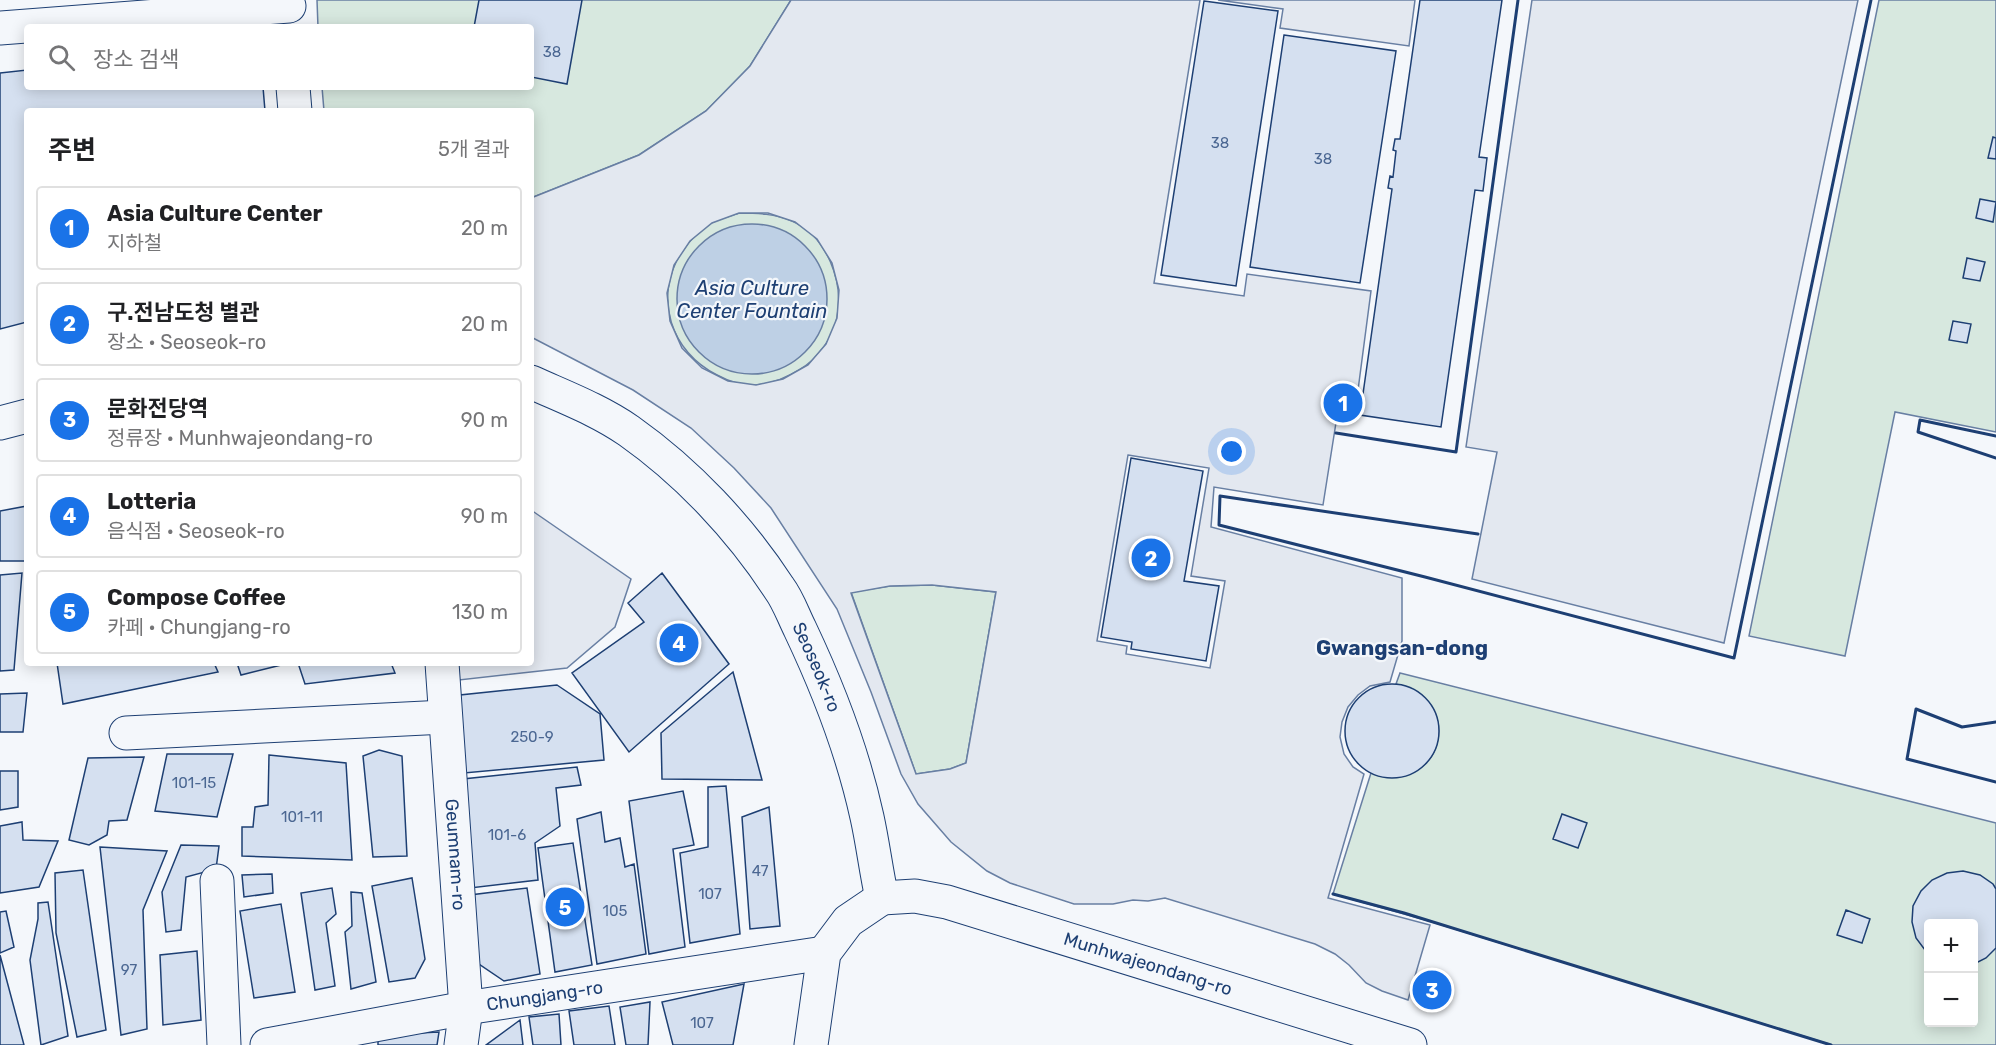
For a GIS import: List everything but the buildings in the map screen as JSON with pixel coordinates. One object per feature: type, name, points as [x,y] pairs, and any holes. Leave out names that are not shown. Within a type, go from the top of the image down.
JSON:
[{"type":"street","points":[[68,24],[290,11]]},
{"type":"street","points":[[0,28],[24,27]]},
{"type":"street","points":[[293,90],[295,108]]},
{"type":"street","name":"Seoseok-ro","points":[[534,383],[586,406],[628,430],[671,464],[702,493],[738,533],[780,589],[814,658],[848,750],[867,817],[882,898]]},
{"type":"street","points":[[0,423],[24,417]]},
{"type":"street","name":"Geumnam-ro","points":[[442,666],[466,1008],[461,1045]]},
{"type":"street","points":[[126,733],[445,717]]},
{"type":"street","points":[[217,881],[224,1045]]},
{"type":"street","name":"Munhwajeondang-ro","points":[[882,898],[915,896],[947,902],[1410,1045]]},
{"type":"street","points":[[811,1045],[824,953],[848,921],[882,898]]},
{"type":"street","name":"Chungjang-ro","points":[[267,1045],[466,1008],[824,953]]},
{"type":"shaded area","points":[[317,0],[791,0],[750,66],[706,111],[639,155],[534,197],[534,108],[324,108],[322,90],[534,90],[534,24],[318,24]]},
{"type":"shaded area","points":[[791,0],[1200,0],[1154,283],[1244,296],[1247,274],[1371,291],[1355,413],[1338,410],[1323,505],[1214,487],[1211,527],[1402,578],[1402,641],[1390,682],[1370,686],[1358,695],[1348,707],[1342,722],[1340,737],[1344,754],[1353,767],[1364,774],[1328,898],[1430,925],[1408,1000],[1366,983],[1335,954],[1315,944],[1165,898],[1113,904],[1074,904],[1010,883],[987,871],[951,842],[918,804],[901,774],[837,609],[771,508],[734,468],[691,428],[633,390],[534,339],[534,197],[639,155],[706,111],[750,66]],"holes":[[[739,213],[768,213],[795,222],[817,239],[832,263],[839,290],[837,318],[826,344],[808,365],[783,379],[756,385],[728,381],[702,368],[682,348],[670,321],[667,293],[674,265],[690,241],[712,223]],[[1128,455],[1209,468],[1191,576],[1225,581],[1210,668],[1126,654],[1127,646],[1097,641]],[[932,585],[996,592],[966,763],[950,769],[916,774],[851,593],[890,586]]]},
{"type":"shaded area","points":[[1218,0],[1415,0],[1409,46],[1280,28],[1283,9]]},
{"type":"shaded area","points":[[1532,0],[1858,0],[1724,643],[1472,579],[1497,452],[1466,447]]},
{"type":"shaded area","points":[[1879,0],[1996,0],[1996,432],[1895,412],[1845,656],[1749,636]]},
{"type":"shaded area","points":[[739,213],[779,217],[804,228],[815,237],[823,249],[835,275],[838,289],[839,303],[835,325],[818,354],[806,366],[794,373],[762,384],[746,385],[731,381],[701,365],[688,353],[678,338],[671,322],[668,305],[668,288],[681,253],[708,225]]},
{"type":"shaded area","points":[[534,512],[631,579],[615,627],[567,668],[459,680],[458,666],[534,666]]},
{"type":"shaded area","points":[[932,585],[996,592],[966,763],[950,769],[916,774],[851,592],[890,586]]},
{"type":"shaded area","points":[[1400,673],[1996,823],[1996,1045],[1832,1045],[1429,921],[1333,894],[1371,773],[1396,776],[1416,771],[1429,759],[1437,743],[1438,725],[1432,708],[1418,693],[1396,684]]},
{"type":"water","name":"Asia Culture Center Fountain","points":[[752,224],[781,230],[805,246],[821,270],[827,299],[821,328],[805,352],[781,368],[752,374],[723,368],[699,352],[683,328],[677,299],[683,270],[699,246],[723,230]]},
{"type":"wall","points":[[1336,433],[1456,452],[1518,0]]},
{"type":"wall","points":[[1478,534],[1220,496],[1219,525],[1734,658],[1871,0]]},
{"type":"wall","points":[[1996,436],[1920,420],[1918,432],[1996,458]]},
{"type":"wall","points":[[1996,722],[1962,727],[1916,709],[1907,759],[1996,782]]},
{"type":"wall","points":[[1333,894],[1404,913],[1831,1045]]},
{"type":"place","name":"Asia Culture Center","points":[[1343,403]]},
{"type":"place","name":"구.전남도청 별관","points":[[1151,558]]},
{"type":"place","name":"Lotteria","points":[[679,643]]},
{"type":"place","name":"Compose Coffee","points":[[565,907]]},
{"type":"place","name":"문화전당역","points":[[1432,990]]},
{"type":"district","name":"Gwangsan-dong","points":[[1402,648]]}]
